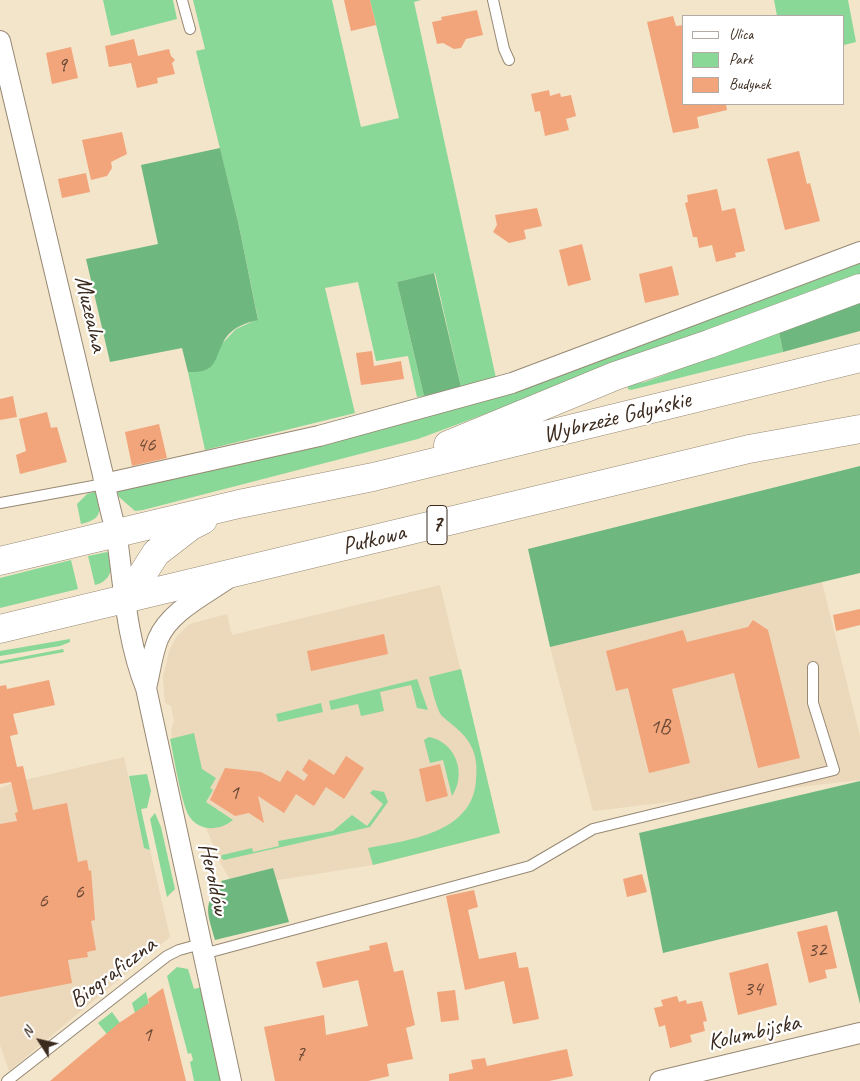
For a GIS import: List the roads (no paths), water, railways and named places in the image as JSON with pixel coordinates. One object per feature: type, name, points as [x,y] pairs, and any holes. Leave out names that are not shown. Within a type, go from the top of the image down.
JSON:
[{"type":"highway","points":[[0,561],[239,504],[373,477],[615,376],[709,344],[860,288]]},
{"type":"highway","name":"Wybrzeże Gdyńskie","points":[[373,477],[860,358]]},
{"type":"highway","name":"7","points":[[748,450],[860,412]]},
{"type":"highway","points":[[748,450],[860,430]]},
{"type":"highway","name":"Pułkowa","points":[[0,629],[748,450]]},
{"type":"highway","points":[[126,600],[156,552],[191,526],[239,504]]},
{"type":"street","name":"Muzealna","points":[[0,41],[116,534],[126,600]]},
{"type":"street","points":[[104,484],[319,436],[512,383],[860,252]]},
{"type":"street","name":"Heroldów","points":[[146,688],[154,650],[165,628],[186,607],[236,573]]},
{"type":"street","name":"Heroldów","points":[[126,600],[134,654],[146,688],[231,1081]]},
{"type":"street","name":"Kolumbijska","points":[[660,1081],[860,1033]]},
{"type":"lane","points":[[182,0],[190,29]]},
{"type":"lane","points":[[492,0],[504,49],[509,60]]},
{"type":"lane","points":[[0,503],[104,484]]},
{"type":"lane","name":"Biograficzna","points":[[7,1081],[167,956],[179,950],[202,949],[530,866],[594,829],[834,770],[813,702],[813,667]]}]
